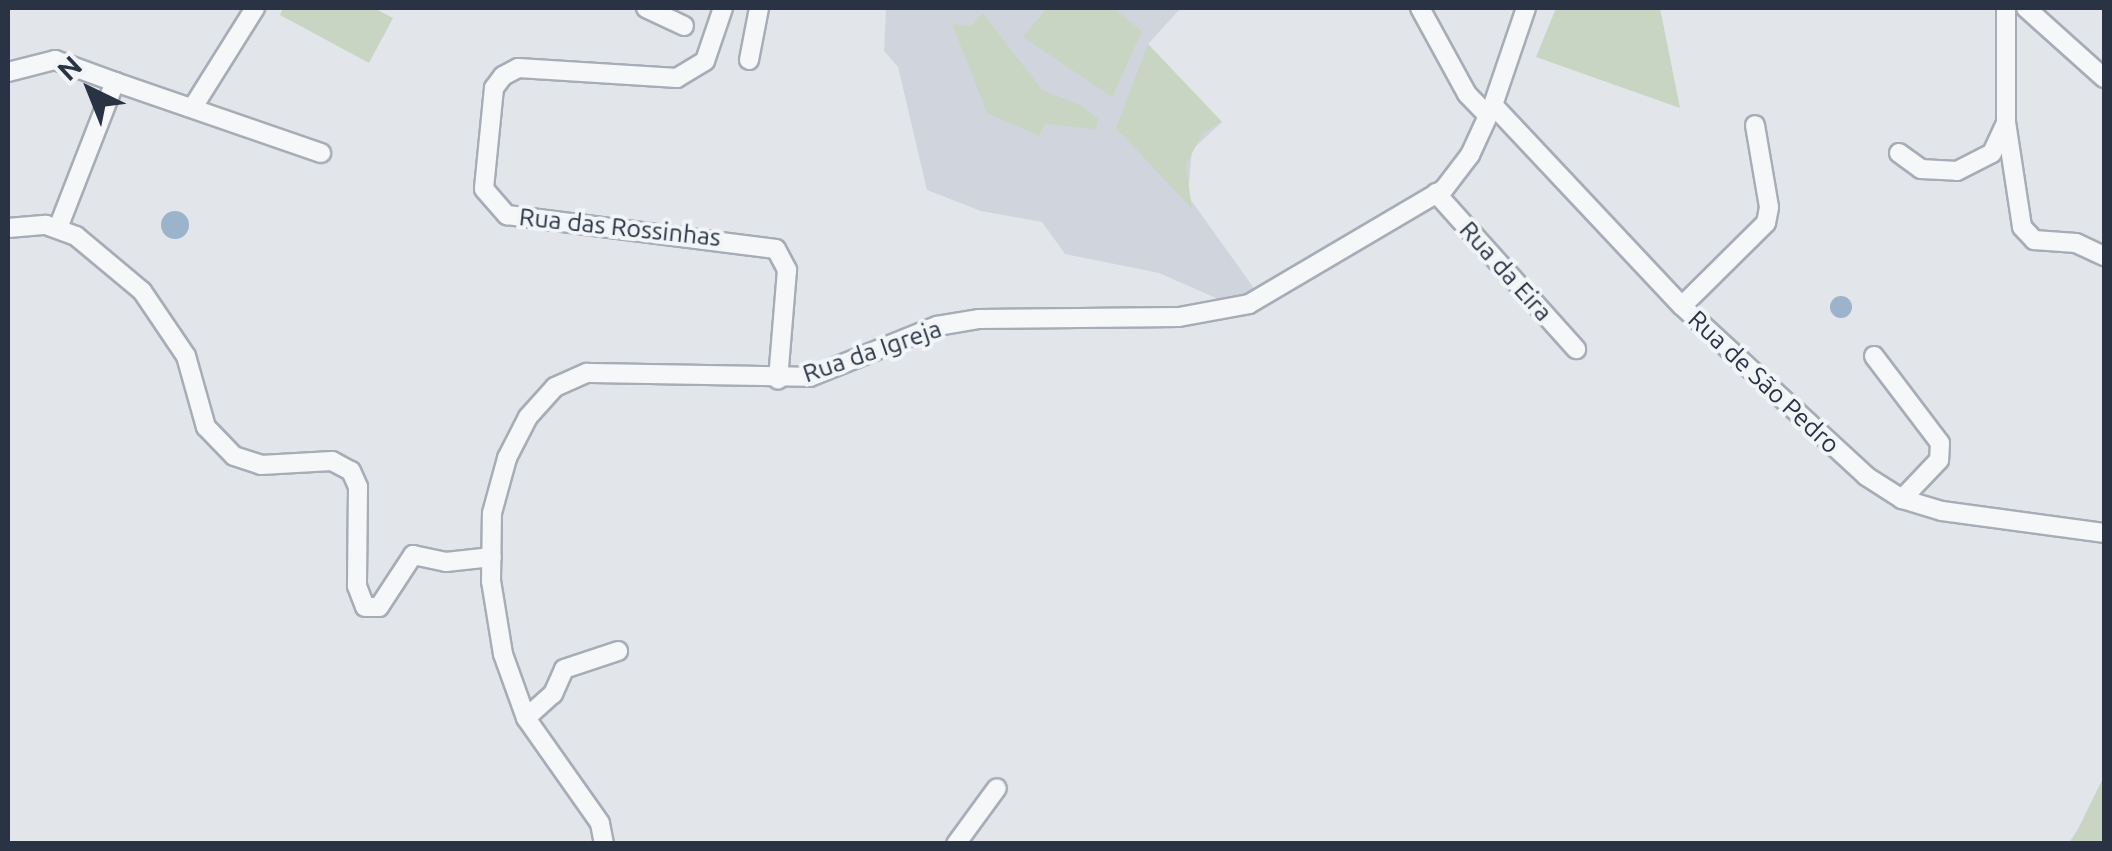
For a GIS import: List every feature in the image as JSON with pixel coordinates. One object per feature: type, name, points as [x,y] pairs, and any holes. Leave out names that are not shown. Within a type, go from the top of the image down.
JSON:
[{"type":"street","points":[[192,107],[255,8]]},
{"type":"street","points":[[646,8],[684,26]]},
{"type":"street","name":"Rua das Rossinhas","points":[[723,8],[711,51],[686,75],[518,68],[503,76],[494,88],[484,188],[507,215],[776,249],[787,270],[778,380]]},
{"type":"street","points":[[750,60],[760,8]]},
{"type":"street","name":"Rua de São Pedro","points":[[1420,8],[1459,80],[1682,306],[1828,443],[1902,499],[1942,511],[2104,533]]},
{"type":"street","name":"Rua da Igreja","points":[[604,844],[600,822],[526,718],[503,654],[492,557],[492,514],[507,458],[528,417],[555,387],[587,373],[778,380],[828,372],[937,326],[979,318],[1230,310],[1278,291],[1436,194],[1458,174],[1490,110],[1526,8]]},
{"type":"street","points":[[2006,8],[2006,122],[2026,234],[2088,246],[2104,256]]},
{"type":"street","points":[[2026,8],[2104,78]]},
{"type":"street","points":[[8,72],[55,60],[321,153]]},
{"type":"street","points":[[58,228],[114,82]]},
{"type":"street","points":[[1899,153],[1921,169],[1957,170],[1992,153],[2006,122]]},
{"type":"street","points":[[1682,306],[1766,223],[1769,207],[1755,125]]},
{"type":"street","name":"Rua da Eira","points":[[1436,194],[1576,349]]},
{"type":"street","points":[[8,228],[58,228],[112,263],[169,325],[186,356],[200,415],[222,447],[261,465],[332,461],[356,478],[357,586],[365,608],[379,606],[413,555],[446,562],[492,557]]},
{"type":"street","points":[[1874,356],[1940,443],[1940,460],[1902,499]]},
{"type":"street","points":[[526,718],[553,694],[564,669],[618,651]]},
{"type":"street","points":[[956,844],[996,788]]},
{"type":"shaded area","points":[[886,8],[1181,8],[1148,44],[1222,122],[1192,150],[1188,196],[1256,291],[1225,302],[1159,273],[1065,254],[1042,222],[981,211],[927,190],[898,67],[884,51]]},
{"type":"green space","points":[[283,8],[374,8],[393,18],[369,63],[280,15]]},
{"type":"green space","points":[[1047,8],[1113,8],[1142,31],[1112,97],[1023,37]]},
{"type":"green space","points":[[1556,8],[1660,8],[1680,108],[1536,57]]},
{"type":"green space","points":[[983,13],[1042,90],[1082,106],[1098,119],[1096,129],[1045,124],[1039,136],[987,113],[952,24],[971,26]]},
{"type":"green space","points":[[1148,44],[1222,122],[1202,134],[1186,165],[1192,209],[1116,128]]},
{"type":"green space","points":[[2104,776],[2104,843],[2069,843],[2078,829]]},
{"type":"water","points":[[175,211],[185,215],[189,225],[185,235],[175,239],[165,235],[161,225],[165,215]]},
{"type":"water","points":[[1841,296],[1849,299],[1849,315],[1841,318],[1833,315],[1830,307],[1833,299]]}]
